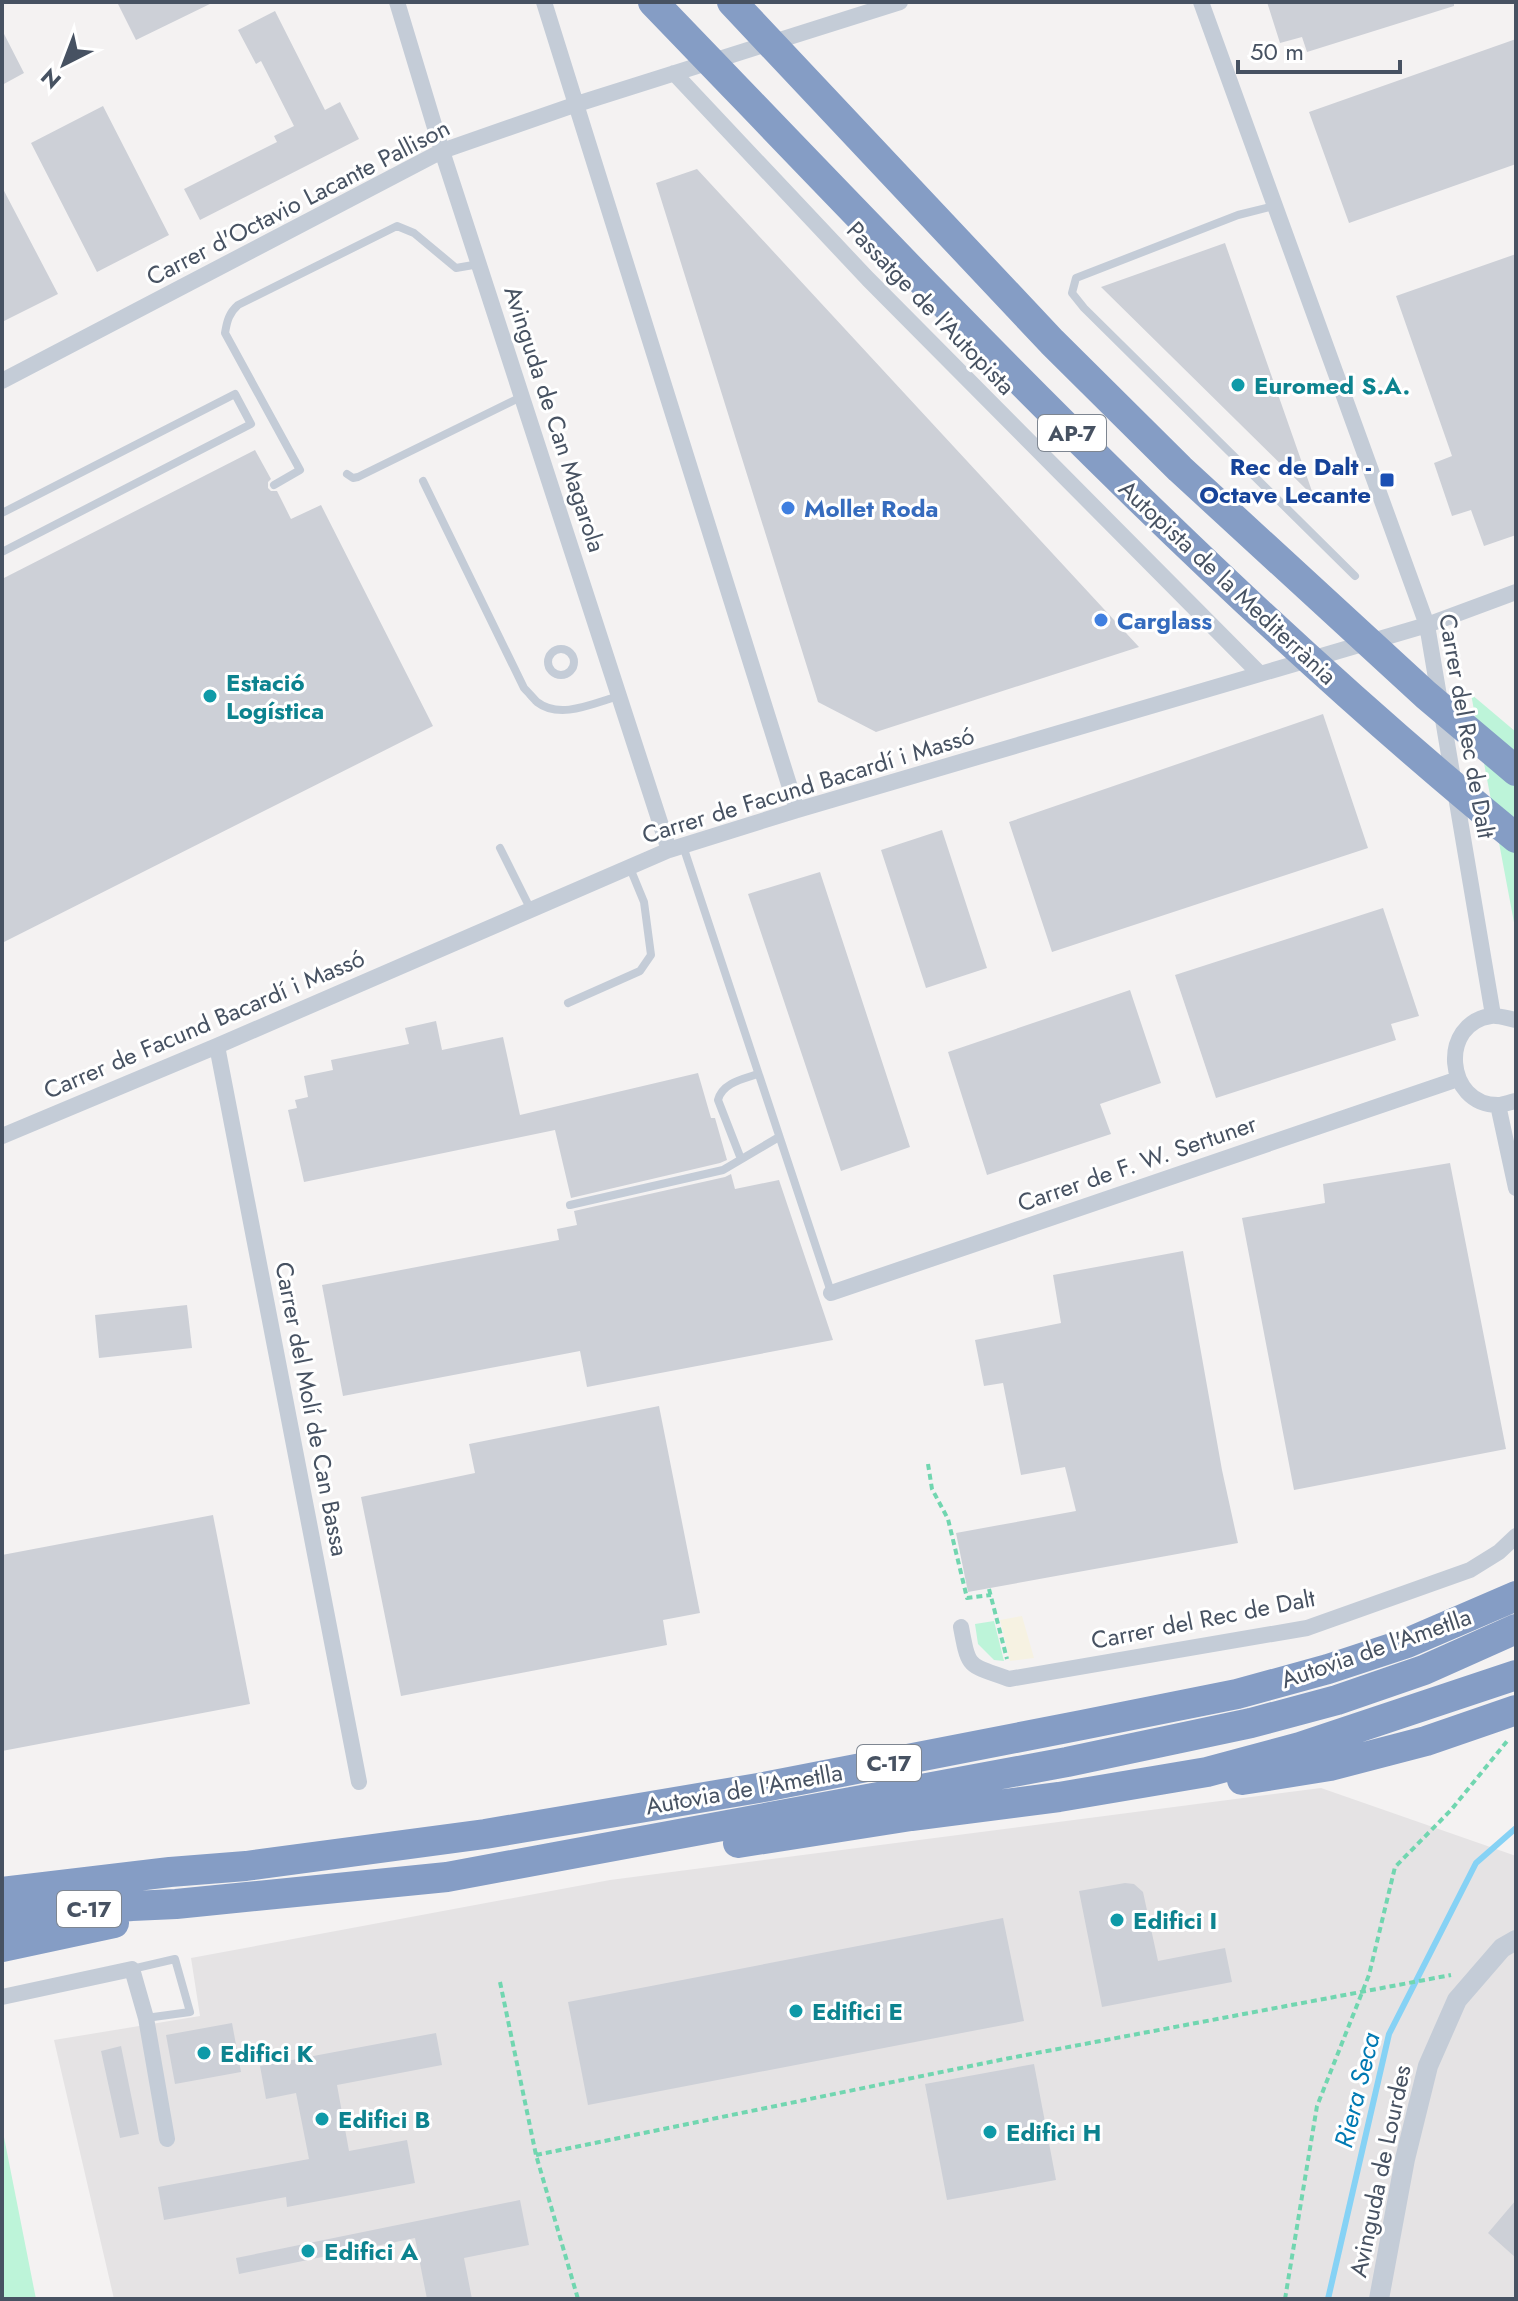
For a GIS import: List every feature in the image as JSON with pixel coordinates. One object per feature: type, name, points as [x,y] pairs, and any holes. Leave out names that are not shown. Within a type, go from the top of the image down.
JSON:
[{"type":"highway","name":"Autopista de la Mediterrània","points":[[653,2],[1000,361],[1147,507],[1324,673],[1516,838]]},
{"type":"highway","name":"Autopista de la Mediterrània","points":[[732,2],[1052,342],[1180,469],[1426,695],[1516,771]]},
{"type":"highway","name":"Autovia de l'Ametlla","points":[[2,1892],[246,1866],[485,1834],[764,1787],[1222,1697],[1328,1669],[1407,1643],[1516,1596]]},
{"type":"highway","name":"Autovia de l'Ametlla","points":[[2,1917],[176,1904],[447,1877],[1067,1762],[1251,1723],[1337,1700],[1424,1670],[1516,1629]]},
{"type":"highway","points":[[447,1877],[532,1874],[1059,1797],[1207,1772],[1300,1747],[1516,1675]]},
{"type":"highway","points":[[1136,1784],[1221,1784],[1330,1766],[1515,1721]]},
{"type":"highway","points":[[2,1872],[170,1872]]},
{"type":"highway","points":[[2,1947],[143,1917],[176,1904]]},
{"type":"street","name":"Avinguda de Can Magarola","points":[[397,2],[442,151],[619,696],[676,848]]},
{"type":"street","points":[[544,2],[797,810]]},
{"type":"street","name":"Carrer d'Octavio Lacante Pallison","points":[[2,381],[442,151],[577,104],[900,2]]},
{"type":"street","name":"Carrer del Rec de Dalt","points":[[1201,2],[1427,625],[1493,1015]]},
{"type":"street","name":"Passatge de l'Autopista","points":[[674,73],[868,279],[1260,674]]},
{"type":"street","name":"Carrer de Facund Bacardí i Massó","points":[[2,1136],[676,848],[1427,625],[1516,592]]},
{"type":"street","points":[[1516,1020],[1493,1015],[1473,1023],[1459,1038],[1454,1059],[1458,1079],[1468,1093],[1498,1105],[1516,1101]]},
{"type":"street","name":"Carrer del Molí de Can Bassa","points":[[217,1046],[359,1782]]},
{"type":"street","name":"Carrer de F. W. Sertuner","points":[[831,1293],[1458,1079]]},
{"type":"street","points":[[1498,1105],[1516,1188]]},
{"type":"street","name":"Carrer del Rec de Dalt","points":[[961,1627],[967,1657],[973,1666],[1009,1679],[1307,1628],[1470,1570],[1499,1552],[1516,1536]]},
{"type":"street","name":"Avinguda de Lourdes","points":[[1379,2299],[1405,2159],[1428,2066],[1457,2000],[1502,1948],[1516,1940]]},
{"type":"street","points":[[2,1997],[132,1969],[146,2018],[167,2139]]},
{"type":"lane","points":[[1275,206],[1238,215],[1076,278],[1072,293],[1355,576]]},
{"type":"lane","points":[[274,485],[300,470],[225,333],[232,311],[238,305],[397,226],[414,233],[456,268],[479,264]]},
{"type":"lane","points":[[2,513],[235,394],[251,424],[2,552]]},
{"type":"lane","points":[[347,474],[358,477],[522,396]]},
{"type":"lane","points":[[423,481],[524,688],[539,703],[566,711],[619,696]]},
{"type":"lane","points":[[500,848],[531,910]]},
{"type":"lane","points":[[676,848],[758,1074],[831,1293]]},
{"type":"lane","points":[[568,1003],[640,971],[647,964],[651,955],[644,902],[630,867]]},
{"type":"lane","points":[[741,1159],[718,1100],[720,1093],[729,1085],[758,1074]]},
{"type":"lane","points":[[570,1205],[723,1170],[779,1137]]},
{"type":"lane","points":[[132,1969],[175,1959],[190,2012],[146,2018]]},
{"type":"path","points":[[928,1464],[932,1489],[948,1519],[967,1598],[990,1592],[1007,1661]]},
{"type":"path","points":[[1285,2299],[1317,2106],[1369,1975],[1395,1867],[1451,1810],[1515,1721]]},
{"type":"path","points":[[536,2155],[994,2061],[1455,1974]]},
{"type":"path","points":[[500,1982],[536,2155],[578,2299]]},
{"type":"shaded area","points":[[1321,1788],[1516,1856],[1516,2299],[114,2299],[54,2040],[200,2016],[191,1958],[610,1880]]},
{"type":"green space","points":[[1471,694],[1516,732],[1516,933]]},
{"type":"green space","points":[[994,1621],[1004,1661],[994,1660],[978,1644],[975,1624]]},
{"type":"green space","points":[[2,2127],[36,2299],[2,2299]]},
{"type":"sand","points":[[1022,1616],[1034,1658],[1010,1661],[1000,1620]]},
{"type":"building","points":[[117,2],[214,2],[136,40]]},
{"type":"building","points":[[1267,2],[1454,2],[1454,6],[1307,52],[1302,37],[1280,43]]},
{"type":"building","points":[[275,11],[325,110],[340,102],[359,139],[200,220],[184,189],[277,142],[274,136],[294,126],[261,61],[256,64],[238,30]]},
{"type":"building","points":[[2,30],[24,73],[2,85]]},
{"type":"building","points":[[1516,39],[1516,164],[1349,223],[1309,112]]},
{"type":"building","points":[[103,106],[169,235],[97,272],[31,143]]},
{"type":"building","points":[[697,169],[1139,647],[876,732],[818,702],[656,183]]},
{"type":"building","points":[[2,187],[58,294],[2,322]]},
{"type":"building","name":"Euromed S.A.","points":[[1225,243],[1314,497],[1101,287]]},
{"type":"building","points":[[1516,254],[1516,535],[1484,546],[1471,510],[1452,516],[1434,463],[1452,456],[1396,296]]},
{"type":"building","name":"Estació Logística","points":[[255,450],[271,479],[268,488],[277,491],[291,519],[321,505],[433,726],[2,943],[2,579]]},
{"type":"building","points":[[1323,714],[1368,848],[1052,952],[1009,822]]},
{"type":"building","points":[[942,830],[987,968],[926,988],[881,850]]},
{"type":"building","points":[[820,872],[910,1147],[841,1171],[748,894]]},
{"type":"building","points":[[1383,908],[1419,1016],[1391,1024],[1396,1040],[1216,1098],[1175,975]]},
{"type":"building","points":[[1130,990],[1161,1083],[1100,1104],[1111,1134],[987,1175],[948,1052]]},
{"type":"building","points":[[436,1021],[442,1050],[503,1037],[520,1115],[698,1073],[727,1160],[571,1198],[555,1130],[304,1182],[288,1110],[297,1108],[295,1100],[308,1097],[304,1076],[333,1070],[331,1060],[409,1044],[405,1028]]},
{"type":"building","points":[[1450,1163],[1506,1449],[1294,1490],[1242,1218],[1325,1203],[1323,1184]]},
{"type":"building","points":[[731,1174],[735,1189],[779,1180],[833,1340],[587,1387],[580,1351],[343,1396],[322,1285],[559,1240],[557,1229],[577,1225],[574,1211]]},
{"type":"building","points":[[1183,1251],[1238,1543],[968,1592],[956,1533],[1076,1511],[1065,1467],[1021,1475],[1003,1383],[984,1386],[975,1340],[1061,1323],[1053,1275]]},
{"type":"building","points":[[187,1305],[192,1348],[99,1358],[95,1315]]},
{"type":"building","points":[[659,1406],[700,1613],[663,1620],[667,1645],[401,1696],[361,1497],[475,1473],[469,1444]]},
{"type":"building","points":[[213,1515],[250,1704],[2,1751],[2,1555]]},
{"type":"building","name":"Edifici I","points":[[1134,1884],[1143,1892],[1158,1961],[1225,1948],[1232,1982],[1102,2007],[1079,1891]]},
{"type":"building","name":"Edifici E","points":[[1003,1918],[1024,2021],[588,2105],[568,2002]]},
{"type":"building","name":"Edifici K","points":[[232,2023],[241,2072],[175,2084],[166,2035]]},
{"type":"building","name":"Edifici B","points":[[436,2033],[442,2065],[337,2085],[349,2151],[407,2140],[415,2183],[287,2207],[286,2197],[164,2220],[158,2187],[309,2159],[296,2093],[266,2099],[260,2066]]},
{"type":"building","points":[[121,2046],[139,2134],[120,2138],[101,2051]]},
{"type":"building","name":"Edifici H","points":[[1034,2064],[1056,2180],[947,2200],[925,2084]]},
{"type":"building","name":"Edifici A","points":[[520,2200],[529,2245],[464,2258],[472,2299],[427,2299],[415,2238],[239,2274],[236,2258]]},
{"type":"building","points":[[1516,2200],[1516,2258],[1488,2233]]},
{"type":"waterway","name":"Riera Seca","points":[[1328,2299],[1389,2034],[1476,1863],[1516,1828]]},
{"type":"place","name":"Euromed S.A.","points":[[1238,385]]},
{"type":"place","name":"Rec de Dalt - Octave Lecante","points":[[1387,480]]},
{"type":"place","name":"Mollet Roda","points":[[788,508]]},
{"type":"place","name":"Carglass","points":[[1101,620]]},
{"type":"place","name":"Estació Logística","points":[[210,696]]},
{"type":"place","name":"Edifici I","points":[[1117,1920]]},
{"type":"place","name":"Edifici E","points":[[796,2011]]},
{"type":"place","name":"Edifici K","points":[[204,2053]]},
{"type":"place","name":"Edifici B","points":[[322,2119]]},
{"type":"place","name":"Edifici H","points":[[990,2132]]},
{"type":"place","name":"Edifici A","points":[[308,2251]]}]
